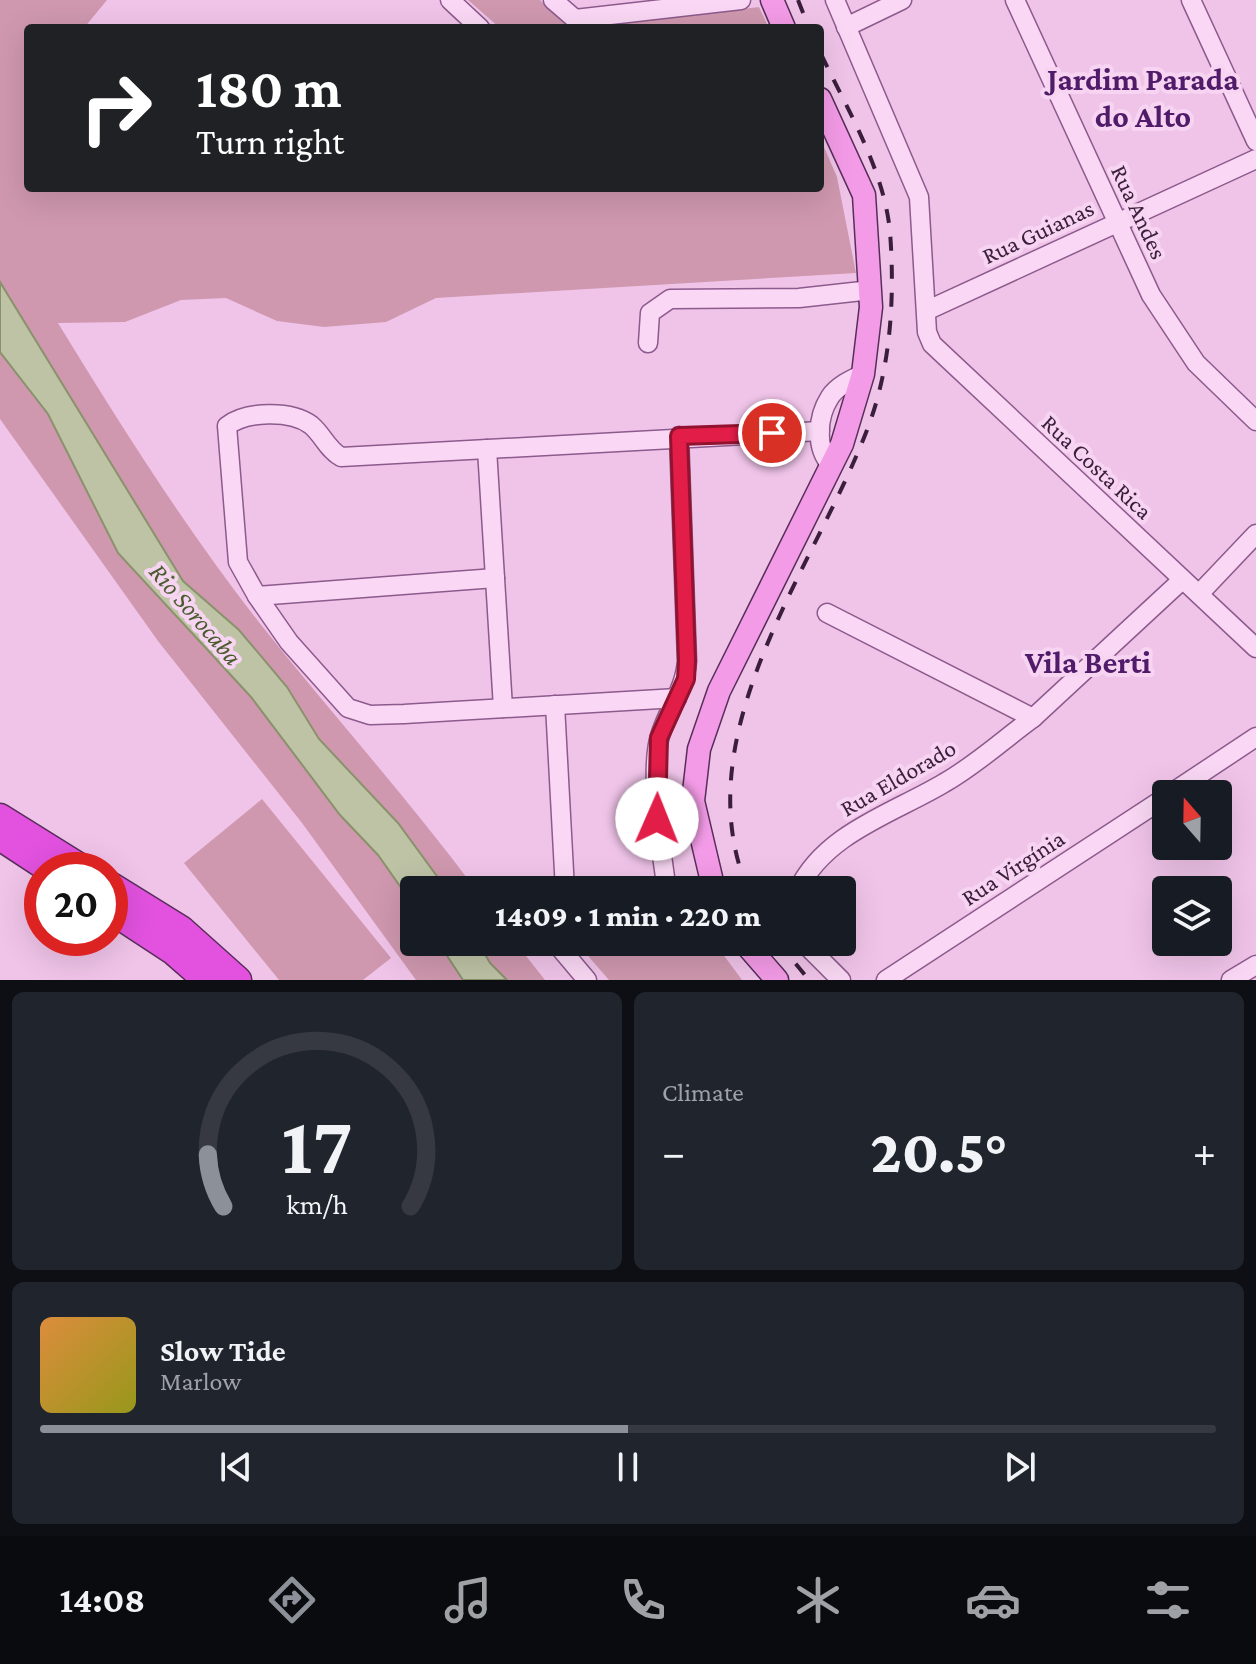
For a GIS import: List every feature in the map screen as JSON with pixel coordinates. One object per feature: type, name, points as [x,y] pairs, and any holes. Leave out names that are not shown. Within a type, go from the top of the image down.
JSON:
[{"type":"highway","points":[[0,817],[56,852]]},
{"type":"highway","points":[[0,837],[24,853]]},
{"type":"highway","points":[[128,896],[181,929],[238,980]]},
{"type":"highway","points":[[128,922],[174,952],[206,980]]},
{"type":"main road","points":[[772,0],[782,24]]},
{"type":"main road","points":[[711,876],[693,801],[699,749],[719,691],[831,465],[858,400],[863,374],[871,290],[864,195],[824,108]]},
{"type":"main road","points":[[756,956],[777,980]]},
{"type":"street","points":[[450,0],[476,24]]},
{"type":"street","points":[[553,0],[575,19],[603,8],[741,0]]},
{"type":"street","name":"Rua Costa Rica","points":[[835,0],[919,197],[927,332],[932,344],[1256,648]]},
{"type":"street","points":[[846,27],[902,0]]},
{"type":"street","name":"Rua Andes","points":[[1015,0],[1116,222],[1168,324],[1196,363],[1256,421]]},
{"type":"street","points":[[1191,0],[1256,141]]},
{"type":"street","name":"Rua Guianas","points":[[928,310],[1256,159]]},
{"type":"street","points":[[648,343],[650,313],[670,299],[799,298],[871,290]]},
{"type":"street","points":[[831,465],[822,455],[820,431],[830,397],[847,381],[863,374]]},
{"type":"street","points":[[677,698],[370,715],[348,708],[289,642],[238,562],[226,444],[227,426],[236,419],[286,415],[309,424],[330,450],[341,457],[679,436],[820,431]]},
{"type":"street","points":[[663,876],[657,819],[659,738],[686,679],[687,661],[679,436]]},
{"type":"street","points":[[487,449],[503,708]]},
{"type":"street","points":[[1199,594],[1256,534]]},
{"type":"street","points":[[257,596],[495,578]]},
{"type":"street","name":"Rua Eldorado","points":[[807,876],[844,837],[947,782],[1033,718],[1182,580]]},
{"type":"street","points":[[827,613],[1033,718]]},
{"type":"street","points":[[555,705],[564,876]]},
{"type":"street","name":"Rua Virgínia","points":[[1191,780],[1256,737]]},
{"type":"street","name":"Rua Virgínia","points":[[886,980],[1152,805]]},
{"type":"street","points":[[567,956],[587,980]]},
{"type":"street","points":[[817,956],[841,980]]},
{"type":"street","points":[[1231,980],[1256,965]]},
{"type":"shaded area","points":[[0,0],[107,0],[87,24],[24,24],[24,192],[824,192],[824,147],[837,177],[856,273],[436,298],[386,322],[324,327],[277,321],[226,298],[181,300],[125,322],[58,323],[204,549],[285,655],[465,876],[400,876],[400,956],[526,956],[545,980],[416,980],[302,823],[158,641],[0,419]]},
{"type":"shaded area","points":[[468,0],[540,0],[566,24],[495,24]]},
{"type":"shaded area","points":[[759,7],[767,24],[618,24]]},
{"type":"shaded area","points":[[262,799],[391,958],[363,980],[279,980],[184,863]]},
{"type":"shaded area","points":[[588,956],[724,956],[742,980],[609,980]]},
{"type":"water","name":"Rio Sorocaba","points":[[0,282],[183,581],[239,630],[287,687],[319,739],[398,823],[437,876],[400,876],[400,886],[378,855],[340,815],[251,697],[118,553],[48,414],[0,352]]},
{"type":"water","points":[[447,956],[486,956],[507,980],[463,980]]},
{"type":"railway","points":[[798,0],[807,24]]},
{"type":"railway","points":[[744,876],[732,832],[732,773],[743,714],[763,655],[788,597],[867,430],[881,382],[889,332],[891,257],[886,209],[863,140],[824,60]]},
{"type":"railway","points":[[789,956],[809,980]]},
{"type":"district","name":"Jardim Parada do Alto","points":[[1143,98]]},
{"type":"district","name":"Vila Berti","points":[[1088,662]]},
{"type":"route","points":[[657,819],[659,738],[686,679],[679,436],[772,433]]}]
